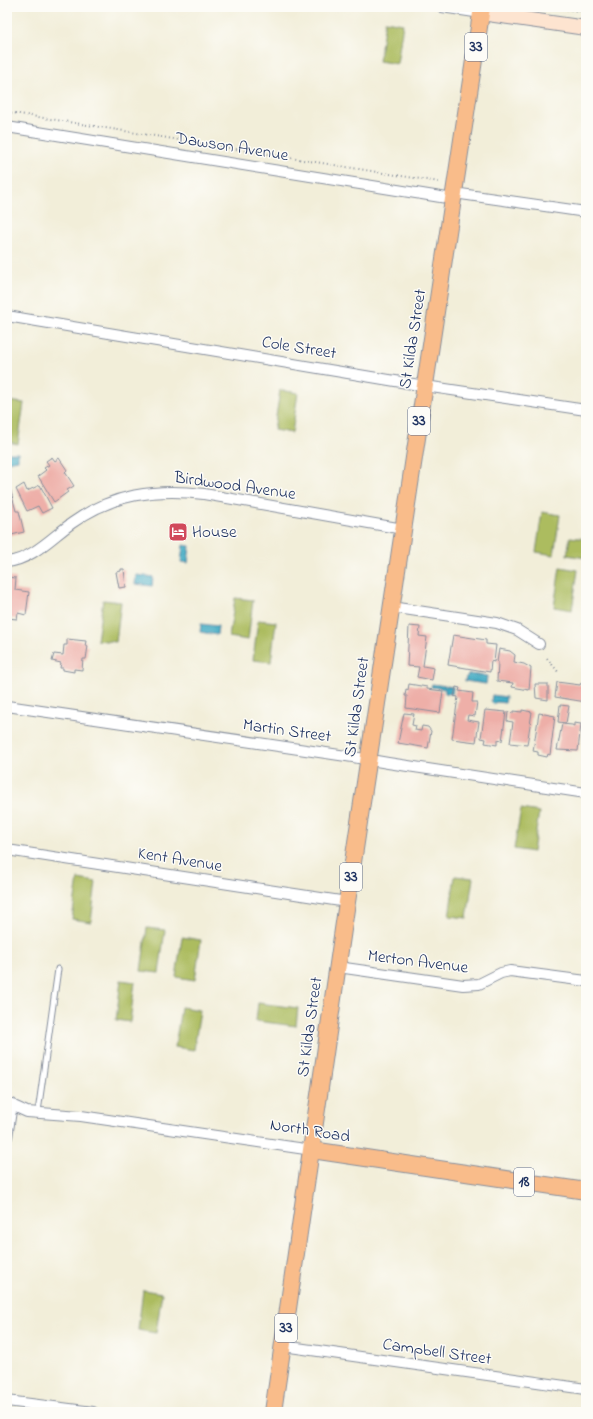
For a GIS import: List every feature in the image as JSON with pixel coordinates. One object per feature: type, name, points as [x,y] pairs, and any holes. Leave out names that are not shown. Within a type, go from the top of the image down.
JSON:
[{"type":"main road","name":"St Kilda Street","points":[[273,1412],[347,902],[481,10]]},
{"type":"main road","name":"North Road","points":[[312,1150],[586,1191]]},
{"type":"street","points":[[442,7],[481,10],[586,28]]},
{"type":"street","name":"Dawson Avenue","points":[[7,127],[453,196],[586,212]]},
{"type":"street","name":"Cole Street","points":[[7,316],[425,386],[586,410]]},
{"type":"street","name":"Birdwood Avenue","points":[[7,562],[26,556],[73,522],[101,506],[127,496],[154,492],[182,491],[204,494],[403,529]]},
{"type":"street","points":[[391,607],[497,622],[517,630],[539,644]]},
{"type":"street","name":"Martin Street","points":[[7,706],[369,759],[388,764],[586,793]]},
{"type":"street","name":"Kent Avenue","points":[[7,850],[347,902]]},
{"type":"street","name":"Merton Avenue","points":[[338,967],[463,985],[479,984],[510,971],[586,981]]},
{"type":"street","points":[[7,1138],[9,1103]]},
{"type":"street","name":"North Road","points":[[9,1103],[27,1112]]},
{"type":"street","name":"North Road","points":[[8,1120],[27,1112],[81,1116],[312,1150]]},
{"type":"street","name":"Campbell Street","points":[[283,1346],[586,1389]]},
{"type":"street","points":[[7,1401],[93,1412]]},
{"type":"lane","points":[[38,1112],[58,969]]},
{"type":"path","points":[[551,7],[586,12]]},
{"type":"path","points":[[7,112],[439,182]]},
{"type":"path","points":[[547,658],[560,673]]},
{"type":"green space","points":[[385,21],[403,24],[397,64],[379,61]]},
{"type":"green space","points":[[280,390],[298,393],[292,433],[274,430]]},
{"type":"green space","points":[[7,401],[24,403],[18,444],[7,442]]},
{"type":"green space","points":[[542,512],[560,515],[554,555],[536,552]]},
{"type":"green space","points":[[570,537],[586,539],[586,558],[567,555]]},
{"type":"green space","points":[[560,567],[578,570],[572,610],[554,607]]},
{"type":"green space","points":[[235,598],[253,600],[248,640],[229,637]]},
{"type":"green space","points":[[103,600],[121,602],[116,642],[97,640]]},
{"type":"green space","points":[[258,620],[276,622],[271,662],[253,660]]},
{"type":"green space","points":[[521,809],[539,812],[533,852],[514,849]]},
{"type":"green space","points":[[455,876],[473,878],[467,918],[449,916]]},
{"type":"green space","points":[[78,879],[96,882],[91,922],[72,919]]},
{"type":"green space","points":[[147,928],[165,930],[159,973],[141,971]]},
{"type":"green space","points":[[182,937],[201,940],[195,980],[176,977]]},
{"type":"green space","points":[[121,980],[135,982],[130,1022],[116,1020]]},
{"type":"green space","points":[[258,1003],[298,1008],[296,1026],[256,1021]]},
{"type":"green space","points":[[181,1007],[200,1010],[194,1050],[175,1047]]},
{"type":"green space","points":[[143,1290],[162,1293],[156,1333],[138,1330]]},
{"type":"water","points":[[7,453],[18,453],[18,460],[7,462]]},
{"type":"water","points":[[183,545],[190,546],[188,563],[181,562]]},
{"type":"water","points":[[136,575],[153,577],[152,586],[135,584]]},
{"type":"water","points":[[201,624],[218,626],[217,635],[200,632]]},
{"type":"water","points":[[469,674],[487,676],[486,684],[465,681]]},
{"type":"water","points":[[432,684],[453,687],[452,694],[445,693],[445,689],[431,687]]},
{"type":"water","points":[[492,695],[506,697],[505,703],[496,702],[493,704],[491,701]]},
{"type":"building","points":[[52,457],[55,461],[59,458],[67,470],[65,472],[74,486],[67,490],[68,492],[54,502],[38,476],[46,470],[44,468],[49,465],[46,461]]},
{"type":"building","points":[[24,484],[27,491],[40,485],[52,508],[42,513],[38,506],[27,511],[16,489]]},
{"type":"building","points":[[7,488],[10,488],[16,511],[19,511],[24,532],[7,536]]},
{"type":"building","points":[[121,569],[124,569],[126,587],[119,588],[116,572],[121,571]]},
{"type":"building","points":[[7,577],[16,578],[15,590],[29,592],[26,615],[18,613],[17,619],[7,618]]},
{"type":"building","points":[[409,626],[420,627],[419,636],[427,637],[423,666],[434,668],[432,680],[417,677],[419,667],[407,666]]},
{"type":"building","points":[[453,635],[486,640],[486,644],[496,645],[494,662],[491,661],[490,672],[448,665]]},
{"type":"building","points":[[67,639],[86,641],[85,646],[88,646],[86,659],[83,659],[82,670],[74,669],[74,672],[63,670],[63,668],[60,668],[61,663],[52,661],[54,654],[63,655],[64,645],[67,645]]},
{"type":"building","points":[[499,649],[510,651],[515,655],[514,662],[524,664],[531,668],[529,690],[512,687],[513,683],[497,681]]},
{"type":"building","points":[[557,682],[580,685],[581,683],[586,684],[586,702],[555,697]]},
{"type":"building","points":[[409,684],[427,687],[427,689],[443,691],[440,713],[406,708],[407,696],[405,696],[406,689],[408,690]]},
{"type":"building","points":[[535,684],[548,684],[548,700],[536,698]]},
{"type":"building","points":[[456,687],[460,688],[459,691],[473,693],[472,702],[477,702],[475,716],[468,715],[467,720],[479,722],[476,742],[452,739],[458,697],[454,696]]},
{"type":"building","points":[[560,705],[569,706],[566,723],[558,722]]},
{"type":"building","points":[[485,710],[506,712],[502,741],[497,740],[497,745],[485,743],[486,739],[481,738]]},
{"type":"building","points":[[522,710],[532,712],[527,745],[510,743],[513,722],[507,721],[508,712],[522,712]]},
{"type":"building","points":[[404,713],[414,714],[412,725],[416,726],[415,730],[421,731],[422,726],[428,727],[431,731],[428,748],[398,743]]},
{"type":"building","points":[[539,713],[555,716],[550,755],[548,754],[547,757],[538,755],[538,752],[533,751]]},
{"type":"building","points":[[574,723],[581,724],[578,751],[557,750],[562,724],[574,726]]},
{"type":"place","name":"House","points":[[178,532]]}]
